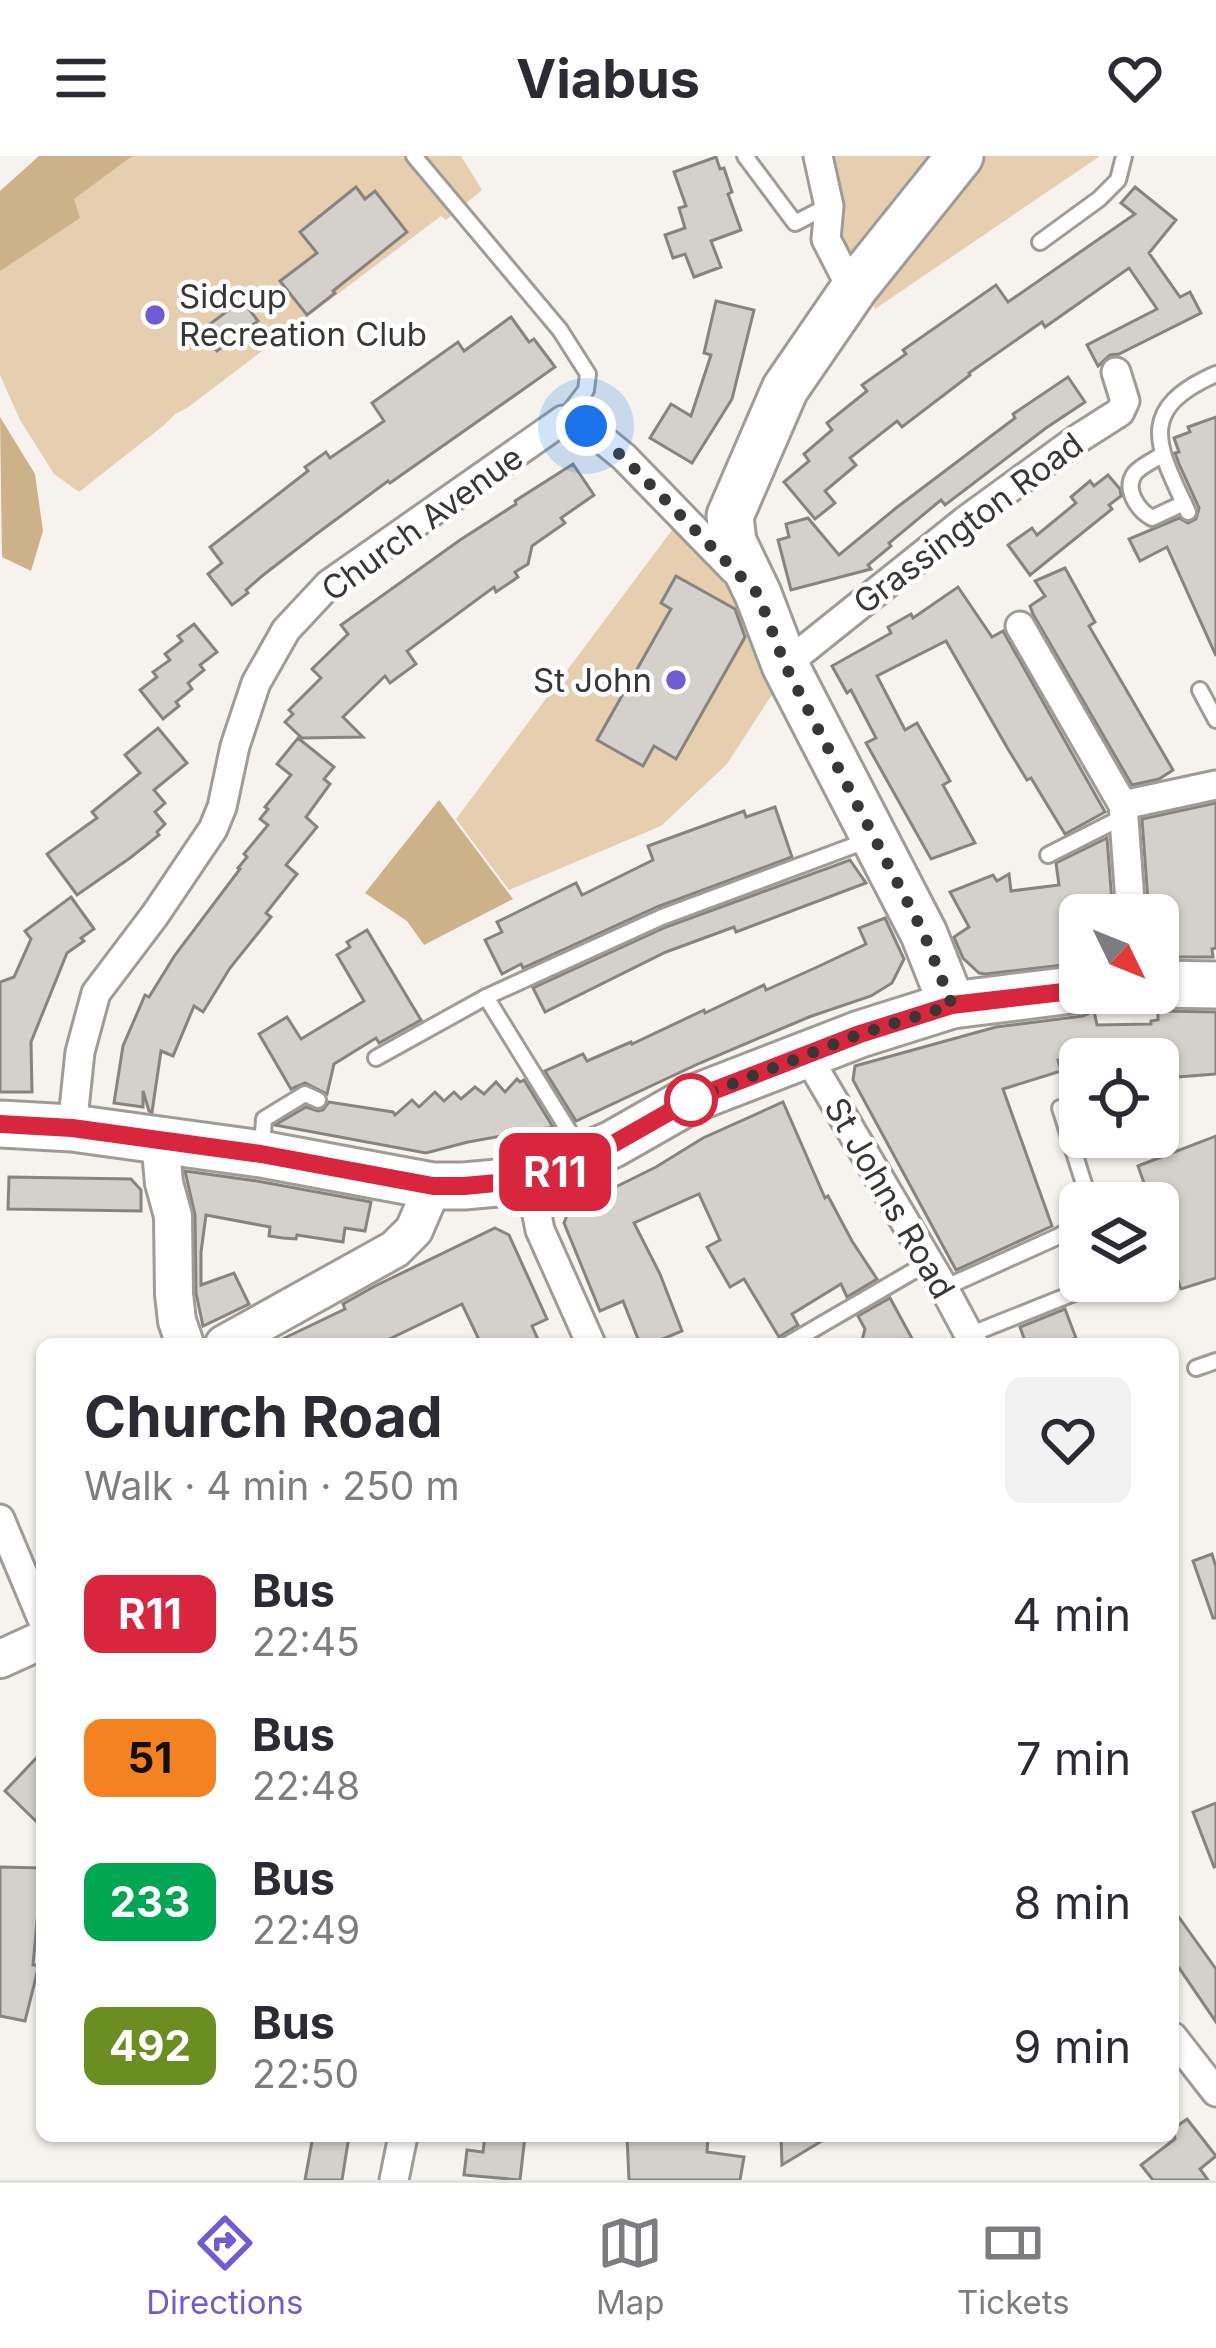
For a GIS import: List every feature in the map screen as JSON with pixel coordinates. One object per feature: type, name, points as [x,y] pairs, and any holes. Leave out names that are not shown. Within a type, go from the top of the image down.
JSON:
[{"type":"main road","points":[[952,1005],[924,934],[785,665],[758,594],[756,462],[785,389],[855,287],[960,156]]},
{"type":"main road","points":[[1179,984],[1216,985]]},
{"type":"main road","points":[[0,1124],[72,1128],[261,1154],[433,1186],[530,1180],[585,1157],[692,1099],[806,1054],[952,1005],[1059,992]]},
{"type":"street","points":[[818,156],[829,206],[826,239],[844,276],[855,287]]},
{"type":"street","name":"Grassington Road","points":[[785,665],[966,520],[1124,407],[1116,372]]},
{"type":"street","points":[[563,420],[586,426],[624,458],[758,594]]},
{"type":"street","name":"Church Avenue","points":[[72,1128],[80,1052],[96,993],[213,830],[256,683],[286,630],[329,584],[563,420]]},
{"type":"street","points":[[1076,440],[1093,464]]},
{"type":"street","points":[[1020,626],[1123,811],[1129,894]]},
{"type":"street","points":[[1123,811],[1216,785]]},
{"type":"street","name":"St Johns Road","points":[[806,1054],[971,1338]]},
{"type":"street","points":[[160,1141],[174,1228],[177,1321],[183,1338]]},
{"type":"street","points":[[530,1180],[540,1230],[588,1338]]},
{"type":"street","points":[[235,1338],[395,1249],[415,1230],[433,1186]]},
{"type":"street","points":[[0,1519],[36,1605]]},
{"type":"street","points":[[0,1659],[36,1643]]},
{"type":"street","points":[[1179,2045],[1216,2092]]},
{"type":"street","points":[[394,2180],[402,2142]]},
{"type":"lane","points":[[414,156],[560,330],[588,374],[586,390],[563,420]]},
{"type":"lane","points":[[745,156],[794,223],[829,206]]},
{"type":"lane","points":[[1040,242],[1100,199],[1118,180],[1124,156]]},
{"type":"lane","points":[[1162,450],[1130,480],[1140,512],[1152,518],[1186,508],[1162,450],[1161,419],[1186,387],[1216,374]]},
{"type":"lane","points":[[1200,690],[1216,720]]},
{"type":"lane","points":[[1048,855],[1123,811]]},
{"type":"lane","points":[[376,1058],[486,997],[662,917],[876,837]]},
{"type":"lane","points":[[486,997],[585,1157]]},
{"type":"lane","points":[[261,1154],[264,1119],[305,1094],[318,1100]]},
{"type":"lane","points":[[944,1288],[1059,1237]]},
{"type":"lane","points":[[798,1338],[929,1262]]},
{"type":"lane","points":[[976,1338],[1059,1301]]},
{"type":"lane","points":[[1196,1368],[1216,1361]]},
{"type":"shaded area","points":[[39,156],[132,156],[74,199],[80,218],[0,271],[0,191]]},
{"type":"shaded area","name":"Sidcup Recreation Club","points":[[113,156],[461,156],[482,190],[175,414],[79,492],[54,474],[20,420],[0,375],[0,255]]},
{"type":"shaded area","points":[[822,156],[1100,156],[875,309],[864,277],[855,287]]},
{"type":"shaded area","points":[[0,417],[35,474],[43,531],[31,571],[2,557]]},
{"type":"shaded area","points":[[675,526],[723,568],[777,687],[727,764],[661,826],[509,890],[456,819]]},
{"type":"shaded area","points":[[439,800],[513,899],[424,945],[407,921],[365,893]]},
{"type":"building","points":[[716,157],[720,169],[724,168],[741,230],[711,241],[721,267],[694,277],[685,254],[673,258],[665,235],[685,228],[679,208],[686,206],[674,172]]},
{"type":"building","points":[[356,187],[365,199],[375,191],[407,232],[307,315],[280,281],[317,253],[300,232]]},
{"type":"building","points":[[1135,187],[1176,220],[1149,253],[1180,297],[1190,292],[1201,313],[1110,355],[1098,366],[1087,345],[1157,309],[1129,268],[1045,327],[1042,322],[902,427],[897,421],[850,458],[856,465],[825,491],[835,503],[815,519],[784,482],[809,461],[804,454],[832,430],[827,423],[867,391],[862,385],[996,285],[1008,302],[1135,214],[1121,203]]},
{"type":"building","points":[[242,300],[258,321],[217,351],[202,330]]},
{"type":"building","points":[[716,301],[754,310],[732,399],[692,463],[650,438],[671,404],[691,416],[711,355],[704,353]]},
{"type":"building","points":[[511,317],[555,367],[388,481],[262,576],[232,605],[208,574],[222,563],[210,547],[308,471],[305,467],[326,452],[330,458],[384,421],[372,403],[458,342],[464,351]]},
{"type":"building","points":[[1068,377],[1085,402],[945,505],[941,500],[889,543],[868,565],[871,569],[791,590],[778,540],[789,537],[786,524],[808,518],[839,555],[1015,418],[1013,414]]},
{"type":"building","points":[[1216,417],[1216,656],[1167,547],[1140,561],[1129,539],[1179,518],[1188,523],[1196,519],[1199,508],[1175,453],[1179,452],[1174,438]]},
{"type":"building","points":[[573,464],[594,495],[532,546],[528,564],[515,572],[518,577],[496,592],[494,587],[407,651],[416,664],[390,683],[385,676],[343,717],[363,737],[302,738],[285,722],[293,714],[289,710],[321,678],[312,669],[348,634],[341,625]]},
{"type":"building","points":[[1108,475],[1121,496],[1109,505],[1112,509],[1030,575],[1008,545],[1032,528],[1037,535],[1076,503],[1071,497],[1090,481],[1094,486]]},
{"type":"building","points":[[1065,568],[1095,622],[1089,626],[1173,770],[1159,779],[1132,785],[1033,614],[1030,606],[1045,596],[1035,581]]},
{"type":"building","name":"St John","points":[[676,576],[735,609],[745,637],[676,759],[654,746],[643,766],[597,740],[671,609],[661,603]]},
{"type":"building","points":[[958,587],[992,637],[1003,631],[1105,812],[1065,834],[1031,778],[1027,780],[946,641],[877,676],[905,730],[917,723],[950,781],[943,785],[975,843],[931,859],[866,743],[876,738],[851,690],[847,693],[832,666]]},
{"type":"building","points":[[194,624],[217,652],[200,665],[204,670],[188,683],[192,689],[163,719],[140,690],[157,677],[153,672],[170,660],[165,654]]},
{"type":"building","points":[[158,728],[187,763],[154,790],[165,803],[155,812],[165,824],[159,835],[77,895],[47,854],[97,818],[92,812],[140,773],[125,755]]},
{"type":"building","points":[[298,738],[334,767],[324,779],[330,784],[306,817],[317,827],[286,865],[297,874],[266,913],[271,917],[230,968],[203,1012],[194,1006],[173,1056],[161,1051],[152,1112],[143,1091],[143,1107],[114,1103],[123,1046],[145,995],[149,997],[268,825],[260,819],[265,807],[291,775],[277,764]]},
{"type":"building","points":[[1216,803],[1213,957],[1179,957],[1179,894],[1147,894],[1142,819]]},
{"type":"building","points":[[775,807],[792,857],[657,907],[502,974],[485,940],[502,932],[497,922],[576,883],[582,895],[653,860],[648,846],[744,811],[746,817]]},
{"type":"building","points":[[1107,838],[1111,894],[1059,894],[1059,965],[979,973],[963,958],[954,937],[969,927],[950,892],[993,875],[997,881],[1009,874],[1011,891],[1059,885],[1056,863]]},
{"type":"building","points":[[850,860],[866,883],[736,932],[734,927],[666,952],[545,1012],[533,988],[666,927]]},
{"type":"building","points":[[71,897],[94,929],[67,953],[31,1042],[32,1092],[0,1092],[0,982],[14,977],[31,939],[25,931]]},
{"type":"building","points":[[885,918],[904,959],[892,983],[871,996],[700,1063],[576,1121],[545,1071],[583,1054],[587,1061],[632,1044],[764,985],[766,990],[815,968],[866,944],[859,928]]},
{"type":"building","points":[[367,930],[421,1020],[379,1043],[376,1038],[334,1064],[327,1094],[305,1083],[291,1089],[259,1034],[287,1017],[301,1039],[364,1001],[337,955]]},
{"type":"building","points":[[1216,1012],[1216,1074],[1179,1077],[1179,1038],[1059,1038],[1059,1072],[1003,1089],[1052,1226],[956,1270],[853,1080],[855,1066],[996,1027],[1095,1014],[1097,1025],[1151,1024],[1158,1014]]},
{"type":"building","points":[[517,1079],[524,1080],[553,1127],[426,1153],[275,1125],[306,1107],[323,1110],[329,1102],[395,1115],[412,1100],[419,1107],[435,1092],[444,1101],[454,1092],[461,1099],[475,1087],[484,1094],[496,1082],[505,1092]]},
{"type":"building","points":[[783,1102],[825,1198],[828,1196],[877,1279],[847,1297],[841,1284],[792,1314],[798,1325],[779,1337],[744,1279],[730,1287],[707,1247],[720,1240],[699,1194],[634,1223],[682,1331],[665,1338],[638,1338],[623,1301],[600,1311],[564,1223],[569,1210],[703,1138]]},
{"type":"building","points":[[1216,1136],[1216,1278],[1181,1289],[1179,1182],[1144,1182],[1138,1166],[1159,1158],[1179,1158],[1179,1150]]},
{"type":"building","points":[[185,1171],[371,1202],[365,1231],[345,1228],[343,1242],[297,1235],[296,1239],[283,1238],[269,1236],[270,1227],[206,1215],[201,1285],[234,1273],[249,1304],[203,1326],[196,1293],[195,1215]]},
{"type":"building","points":[[9,1177],[131,1179],[141,1190],[141,1211],[8,1209]]},
{"type":"building","points":[[495,1228],[509,1235],[547,1319],[532,1326],[537,1338],[478,1338],[462,1304],[391,1338],[285,1338],[345,1309],[343,1304]]},
{"type":"building","points":[[890,1298],[912,1338],[863,1338],[865,1329],[858,1316]]},
{"type":"building","points":[[1065,1309],[1076,1338],[1024,1338],[1020,1327]]},
{"type":"building","points":[[1212,1554],[1216,1567],[1216,1618],[1193,1561]]},
{"type":"building","points":[[36,1758],[36,1821],[5,1791]]},
{"type":"building","points":[[1216,1803],[1216,1866],[1214,1867],[1193,1812]]},
{"type":"building","points":[[0,1867],[36,1868],[36,1977],[25,2021],[0,2016]]},
{"type":"building","points":[[1179,1917],[1216,1969],[1216,2022],[1179,1968]]},
{"type":"building","points":[[1187,2119],[1216,2156],[1200,2169],[1208,2180],[1153,2180],[1141,2165],[1171,2142],[1179,2142],[1179,2125]]},
{"type":"building","points":[[312,2142],[348,2142],[342,2180],[305,2180]]},
{"type":"building","points":[[484,2142],[524,2142],[520,2180],[464,2175],[467,2150],[483,2152]]},
{"type":"building","points":[[627,2142],[708,2142],[707,2152],[744,2157],[740,2180],[629,2180]]},
{"type":"building","points":[[781,2142],[820,2142],[782,2165]]},
{"type":"bus line","name":"R11","points":[[0,1124],[72,1128],[261,1154],[433,1186],[530,1180],[613,1144],[692,1099],[860,1034],[952,1005],[1059,992]]},
{"type":"place","name":"Sidcup Recreation Club","points":[[155,315]]},
{"type":"place","name":"St John","points":[[676,680]]},
{"type":"route","points":[[586,426],[624,458],[758,594],[785,665],[924,934],[952,1005],[860,1034],[691,1100]]}]
